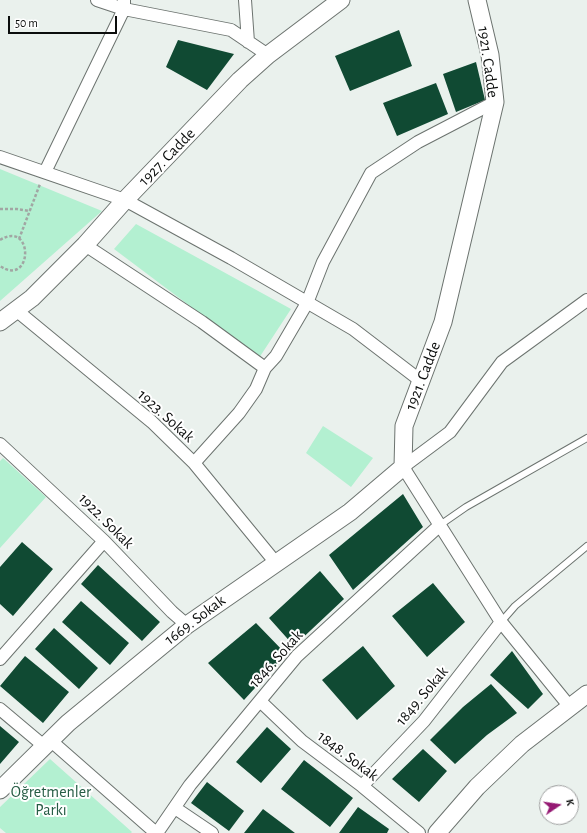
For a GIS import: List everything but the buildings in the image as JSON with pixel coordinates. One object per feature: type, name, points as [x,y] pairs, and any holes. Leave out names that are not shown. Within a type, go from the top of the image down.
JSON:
[{"type":"street","points":[[97,0],[124,4],[231,30],[268,55]]},
{"type":"street","points":[[245,0],[248,42]]},
{"type":"street","name":"1927. Cadde","points":[[0,322],[32,298],[85,245],[125,200],[240,80],[268,55],[341,0]]},
{"type":"street","name":"1921. Cadde","points":[[403,467],[404,426],[443,322],[495,102],[490,55],[478,0]]},
{"type":"street","points":[[45,172],[124,4]]},
{"type":"street","points":[[194,463],[243,407],[256,389],[265,368],[276,356],[307,303],[323,262],[371,172],[418,142],[495,102]]},
{"type":"street","points":[[0,157],[125,200],[231,258],[353,329],[421,381]]},
{"type":"street","points":[[85,245],[202,322],[265,368]]},
{"type":"street","points":[[570,707],[501,622],[403,467],[450,432],[502,362],[587,300]]},
{"type":"street","name":"1923. Sokak","points":[[16,310],[152,422],[194,463],[276,562]]},
{"type":"street","name":"1922. Sokak","points":[[0,444],[104,541],[172,612],[187,625]]},
{"type":"street","name":"1669. Sokak","points":[[0,790],[68,722],[187,625],[350,512],[403,467]]},
{"type":"street","name":"1846. Sokak","points":[[157,833],[190,785],[297,656],[440,526]]},
{"type":"street","points":[[0,659],[104,541]]},
{"type":"street","name":"1849. Sokak","points":[[362,786],[424,721],[501,622]]},
{"type":"street","points":[[437,833],[482,782],[522,744],[587,694]]},
{"type":"street","name":"1848. Sokak","points":[[260,701],[302,740],[362,786],[419,833]]},
{"type":"street","points":[[0,708],[47,743],[157,833]]},
{"type":"street","points":[[175,808],[212,833]]},
{"type":"lane","points":[[440,526],[466,507],[587,438]]},
{"type":"lane","points":[[501,622],[515,606],[587,546]]},
{"type":"path","points":[[19,239],[45,172]]},
{"type":"path","points":[[0,209],[30,211]]},
{"type":"path","points":[[0,240],[9,237],[19,239],[26,248],[26,254],[22,264],[12,269],[1,266],[0,271]]},
{"type":"green space","points":[[0,169],[102,211],[0,301]]},
{"type":"green space","points":[[136,224],[291,309],[259,358],[114,249]]},
{"type":"green space","points":[[323,426],[373,458],[351,487],[306,453]]},
{"type":"green space","points":[[3,458],[46,497],[0,548],[0,461]]},
{"type":"green space","name":"Öğretmenler Parkı","points":[[50,759],[132,832],[6,833],[0,828],[0,807]]}]
